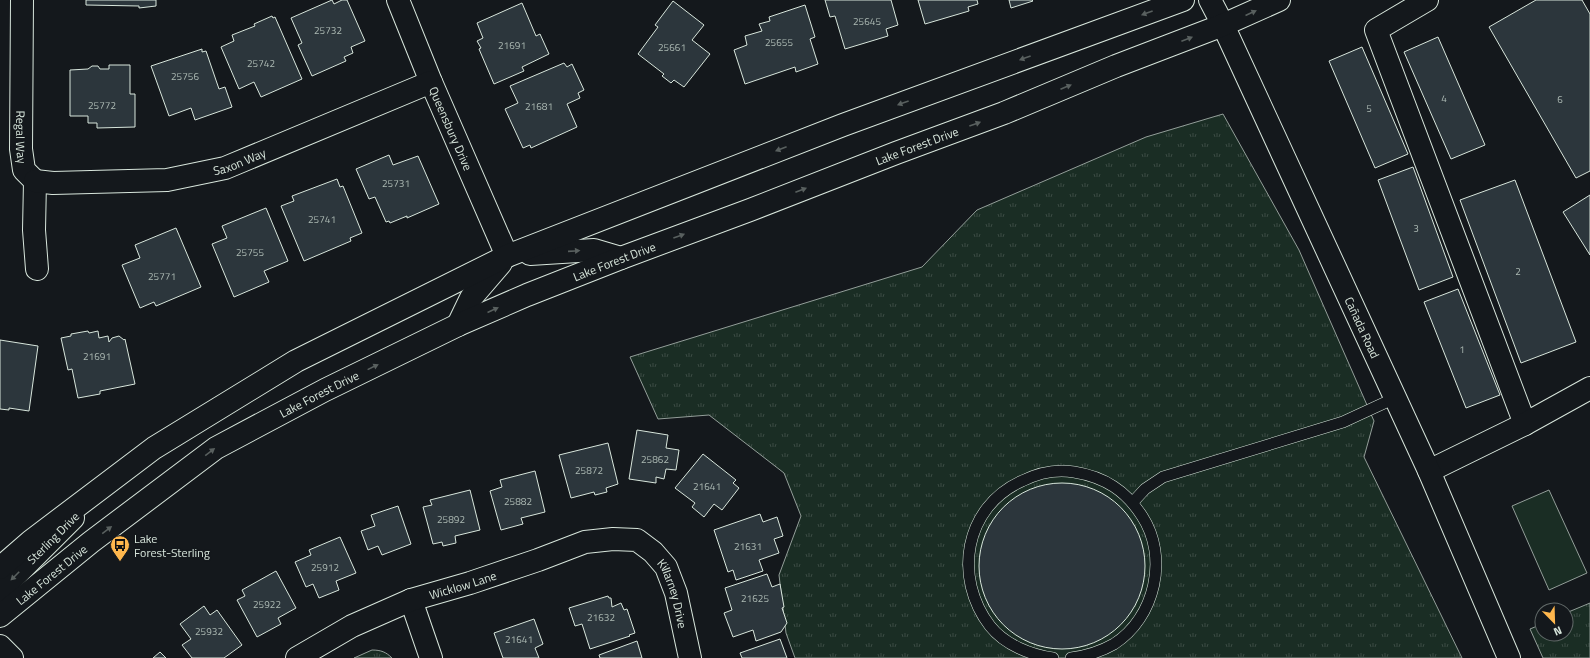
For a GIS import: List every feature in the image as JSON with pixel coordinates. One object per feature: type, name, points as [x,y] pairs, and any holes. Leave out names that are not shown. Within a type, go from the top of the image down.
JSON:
[{"type":"street","name":"Regal Way","points":[[22,0],[21,149],[24,170],[35,181],[34,230],[37,269]]},
{"type":"street","name":"Queensbury Drive","points":[[398,0],[430,82],[507,256]]},
{"type":"street","points":[[0,568],[31,541],[154,448],[296,361],[507,256],[851,122],[1183,0]]},
{"type":"street","name":"Cañada Road","points":[[1210,0],[1223,25],[1429,471],[1509,658]]},
{"type":"street","name":"Lake Forest Drive","points":[[0,616],[92,542],[216,448],[325,390],[458,325],[527,295],[621,258],[1004,113],[1116,66],[1223,25],[1279,0]]},
{"type":"street","points":[[1427,0],[1376,30],[1524,424]]},
{"type":"street","name":"Saxon Way","points":[[35,181],[53,183],[167,180],[225,168],[430,82]]},
{"type":"street","points":[[458,325],[471,298],[507,256],[594,250],[621,258]]},
{"type":"street","points":[[1429,471],[1524,424],[1590,388]]},
{"type":"street","name":"Sterling Drive","points":[[0,599],[6,585],[112,480]]},
{"type":"street","name":"Wicklow Lane","points":[[297,658],[352,626],[411,600],[538,560],[585,542],[613,539],[637,540]]},
{"type":"street","name":"Killarney Drive","points":[[637,540],[653,552],[666,567],[676,593],[690,658]]},
{"type":"street","points":[[411,600],[431,658]]},
{"type":"street","points":[[0,646],[12,658]]},
{"type":"lane","points":[[1133,502],[1145,489],[1163,478],[1343,422],[1395,398]]},
{"type":"lane","points":[[1053,658],[1036,656],[1012,645],[991,628],[977,605],[969,579],[968,552],[976,527],[990,504],[1010,486],[1035,475],[1061,470],[1088,474],[1113,485],[1133,502],[1148,525],[1156,550],[1156,577],[1149,603],[1134,626],[1114,644],[1090,655],[1071,658]]},
{"type":"green space","points":[[1223,114],[1299,250],[1374,421],[1364,457],[1462,658],[795,658],[786,633],[779,575],[801,516],[784,473],[709,415],[658,419],[630,357],[922,267],[977,210],[1146,137]]},
{"type":"green space","points":[[1549,490],[1587,573],[1549,590],[1512,506]]},
{"type":"green space","points":[[1590,603],[1590,658],[1543,658],[1536,642],[1574,642],[1574,610]]},
{"type":"green space","points":[[1534,627],[1534,638],[1530,629]]},
{"type":"green space","points":[[372,650],[378,650],[388,654],[392,658],[354,658]]},
{"type":"building","points":[[86,0],[156,0],[156,6],[139,8],[139,6],[86,5]]},
{"type":"building","points":[[332,0],[334,4],[342,0],[347,0],[365,41],[351,47],[353,53],[344,57],[346,61],[312,76],[298,45],[302,43],[291,18]]},
{"type":"building","points":[[825,0],[891,0],[898,25],[886,29],[888,36],[845,49],[835,16],[830,17]]},
{"type":"building","points":[[918,0],[977,0],[978,4],[968,7],[969,11],[925,24]]},
{"type":"building","points":[[1009,0],[1032,0],[1033,1],[1011,8]]},
{"type":"building","points":[[1536,0],[1582,0],[1590,14],[1590,171],[1576,178],[1489,27]]},
{"type":"building","points":[[673,1],[704,25],[692,40],[710,54],[684,87],[674,80],[671,83],[662,76],[664,74],[638,54],[658,27],[655,25]]},
{"type":"building","points":[[522,3],[536,36],[540,34],[549,54],[522,67],[524,71],[494,84],[479,49],[481,48],[477,41],[483,38],[477,23]]},
{"type":"building","points":[[805,5],[815,37],[810,39],[818,64],[796,72],[795,67],[745,84],[734,50],[747,45],[745,36],[762,31],[759,24],[770,21],[769,17]]},
{"type":"building","points":[[272,16],[273,18],[275,17],[302,79],[261,97],[254,82],[239,89],[221,47],[234,41],[232,35],[255,26],[254,24]]},
{"type":"building","points":[[1438,37],[1485,145],[1451,159],[1404,52]]},
{"type":"building","points":[[1362,47],[1408,154],[1375,168],[1329,61]]},
{"type":"building","points":[[202,49],[202,52],[206,51],[219,89],[225,87],[232,107],[195,120],[191,108],[169,116],[151,66]]},
{"type":"building","points":[[564,63],[567,67],[572,64],[584,90],[578,93],[580,98],[567,104],[577,127],[531,148],[530,145],[523,148],[505,109],[518,103],[510,86]]},
{"type":"building","points":[[109,65],[130,65],[130,94],[135,94],[135,127],[97,128],[97,123],[88,123],[88,116],[70,116],[70,70],[88,69],[92,66],[98,66],[100,69],[109,69]]},
{"type":"building","points":[[389,155],[393,165],[418,156],[439,204],[407,218],[407,216],[390,223],[389,221],[386,222],[375,197],[369,199],[356,169]]},
{"type":"building","points":[[1413,167],[1453,277],[1419,290],[1378,180]]},
{"type":"building","points":[[337,179],[340,187],[343,186],[362,233],[350,238],[351,241],[304,261],[281,206],[294,201],[292,196]]},
{"type":"building","points":[[1515,180],[1576,342],[1521,363],[1460,200]]},
{"type":"building","points":[[1590,195],[1590,255],[1563,212]]},
{"type":"building","points":[[266,208],[288,261],[264,271],[269,282],[234,297],[212,244],[227,238],[222,226]]},
{"type":"building","points":[[176,228],[201,287],[156,306],[154,302],[140,308],[122,265],[140,258],[135,245]]},
{"type":"building","points":[[1458,289],[1500,395],[1466,408],[1424,302]]},
{"type":"building","points":[[88,331],[89,333],[98,331],[99,338],[108,336],[109,342],[112,338],[119,336],[124,340],[125,339],[135,384],[100,391],[100,394],[78,398],[72,369],[68,370],[61,338],[71,336],[71,334]]},
{"type":"building","points":[[0,340],[38,346],[29,411],[9,408],[9,410],[0,409]]},
{"type":"building","points":[[637,430],[668,435],[666,448],[679,450],[676,470],[666,469],[664,479],[656,477],[656,483],[629,479]]},
{"type":"building","points":[[608,443],[618,484],[606,488],[607,492],[595,495],[594,492],[571,498],[559,455]]},
{"type":"building","points":[[703,454],[736,480],[733,483],[739,488],[722,510],[714,504],[704,517],[692,507],[695,503],[675,488]]},
{"type":"building","points":[[535,471],[545,512],[521,518],[523,524],[501,530],[490,491],[502,487],[500,480]]},
{"type":"building","points":[[1054,483],[1070,483],[1094,489],[1121,507],[1139,534],[1145,558],[1145,574],[1139,598],[1121,625],[1094,643],[1070,649],[1054,649],[1030,643],[1009,630],[998,619],[985,598],[979,574],[979,558],[985,534],[998,513],[1009,502],[1030,489]]},
{"type":"building","points":[[470,490],[480,530],[455,536],[456,543],[443,546],[442,542],[433,544],[423,507],[432,505],[430,500]]},
{"type":"building","points":[[398,506],[411,544],[382,555],[378,546],[368,550],[361,531],[375,526],[371,515]]},
{"type":"building","points":[[760,514],[763,522],[777,517],[783,536],[774,539],[779,553],[759,560],[763,571],[736,580],[733,570],[728,572],[714,530]]},
{"type":"building","points":[[340,537],[356,573],[336,581],[339,590],[319,598],[313,584],[306,587],[295,562],[311,555],[309,550]]},
{"type":"building","points":[[276,571],[296,608],[278,618],[281,624],[257,637],[237,600],[245,596],[242,590]]},
{"type":"building","points":[[767,574],[772,587],[780,584],[784,607],[782,608],[787,623],[781,632],[756,641],[753,630],[733,637],[724,613],[732,610],[725,588]]},
{"type":"building","points":[[608,596],[611,598],[612,607],[621,603],[624,610],[627,609],[635,633],[590,649],[582,624],[575,626],[569,608]]},
{"type":"building","points":[[204,606],[210,615],[217,610],[242,645],[224,658],[192,658],[182,645],[191,639],[180,624]]},
{"type":"building","points":[[534,619],[543,644],[535,648],[539,658],[503,658],[494,633]]},
{"type":"building","points":[[780,639],[787,658],[742,658],[740,653]]},
{"type":"building","points":[[637,641],[642,658],[600,658],[599,655]]},
{"type":"building","points":[[160,652],[166,658],[153,658]]},
{"type":"place","name":"Lake Forest-Sterling","points":[[120,562]]}]
